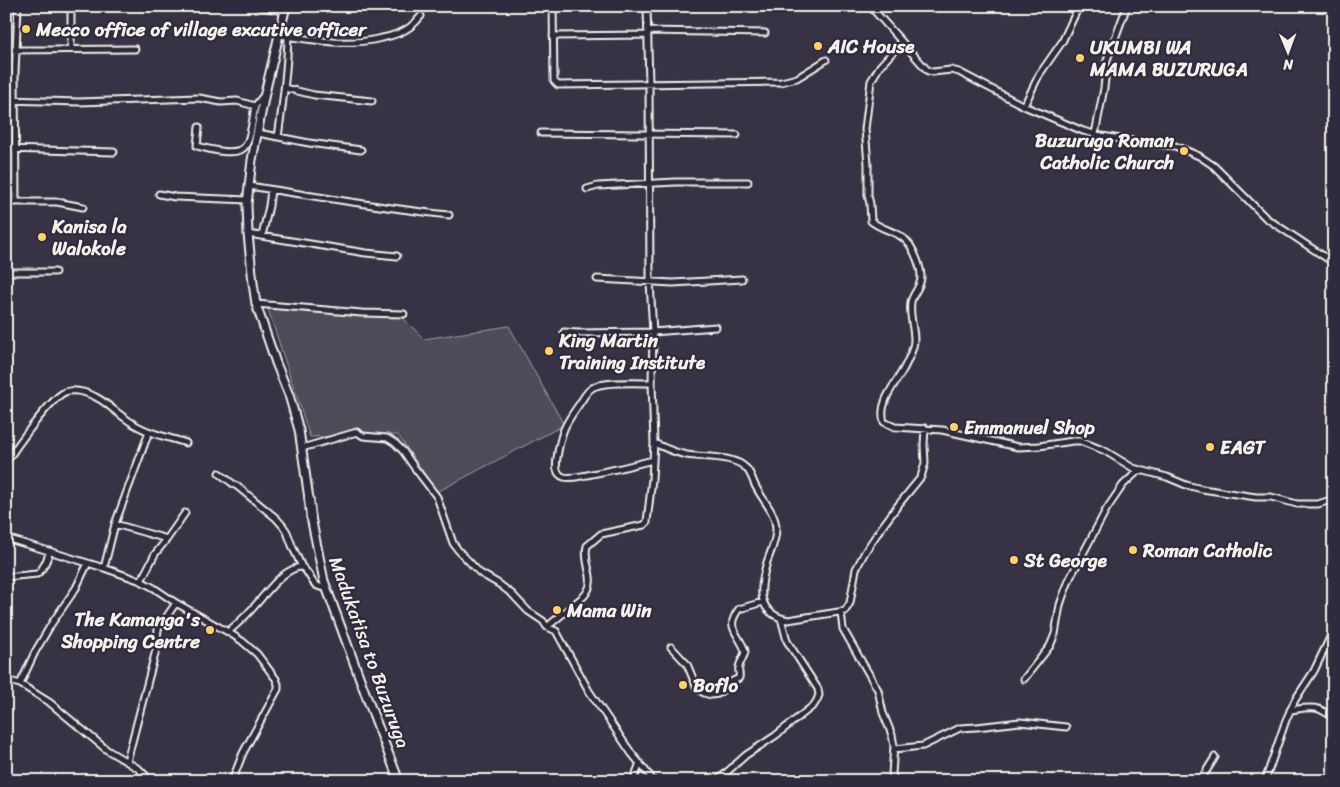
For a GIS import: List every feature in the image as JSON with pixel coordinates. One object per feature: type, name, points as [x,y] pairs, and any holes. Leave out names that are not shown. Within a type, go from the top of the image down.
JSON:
[{"type":"main road","name":"Madukatisa to Buzuruga","points":[[285,9],[265,93],[249,186],[248,234],[256,304],[289,395],[299,430],[311,517],[324,581],[400,781]]},
{"type":"street","points":[[16,202],[15,64],[18,6]]},
{"type":"street","points":[[71,6],[71,49]]},
{"type":"street","points":[[258,6],[285,9]]},
{"type":"street","points":[[553,6],[554,81],[558,85],[781,82],[797,78],[826,60]]},
{"type":"street","points":[[547,627],[589,591],[591,584],[586,556],[587,546],[601,534],[644,526],[647,522],[654,443],[647,6]]},
{"type":"street","points":[[870,6],[928,70],[933,72],[951,70],[960,72],[1024,106],[1083,131],[1145,143],[1175,146],[1199,156],[1214,166],[1266,218],[1334,263]]},
{"type":"street","points":[[1024,106],[1043,67],[1062,42],[1079,6]]},
{"type":"street","points":[[1095,134],[1104,88],[1107,60],[1127,6]]},
{"type":"street","points":[[279,35],[342,43],[373,41],[399,34],[411,27],[421,16]]},
{"type":"street","points":[[553,36],[648,33],[765,33]]},
{"type":"street","points":[[278,137],[285,88],[288,36]]},
{"type":"street","points":[[902,42],[880,66],[871,81],[865,129],[871,221],[905,239],[911,246],[917,260],[921,278],[920,284],[911,300],[910,318],[914,343],[907,364],[888,397],[884,408],[883,419],[886,424],[895,427],[942,430],[1018,447],[1080,441],[1105,451],[1125,465],[1202,489],[1256,497],[1271,497],[1297,504],[1318,504],[1334,500]]},
{"type":"street","points":[[6,50],[135,49]]},
{"type":"street","points":[[285,88],[314,95],[372,101]]},
{"type":"street","points":[[199,127],[197,146],[232,152],[242,150],[248,140],[255,106],[265,93]]},
{"type":"street","points":[[6,100],[79,102],[199,98],[221,102],[237,101],[255,106]]},
{"type":"street","points":[[541,132],[737,135]]},
{"type":"street","points":[[258,133],[361,150]]},
{"type":"street","points":[[6,149],[114,152]]},
{"type":"street","points":[[587,189],[598,186],[649,183],[748,182]]},
{"type":"street","points":[[249,186],[449,214]]},
{"type":"street","points":[[262,236],[271,199],[271,190]]},
{"type":"street","points":[[159,194],[182,198],[248,200]]},
{"type":"street","points":[[6,202],[57,202],[83,207]]},
{"type":"street","points":[[248,234],[366,253],[397,256]]},
{"type":"street","points":[[6,272],[55,272]]},
{"type":"street","points":[[597,279],[673,283],[742,279]]},
{"type":"street","points":[[256,304],[362,313],[404,314]]},
{"type":"street","points":[[564,332],[653,332],[716,328]]},
{"type":"street","points":[[652,383],[607,384],[590,389],[573,412],[563,430],[559,442],[556,465],[557,471],[565,478],[614,470],[653,460]]},
{"type":"street","points":[[6,463],[38,419],[54,401],[66,392],[72,391],[90,395],[102,401],[133,424],[150,432],[186,443]]},
{"type":"street","points":[[654,443],[686,455],[735,461],[746,468],[773,515],[776,527],[776,540],[767,562],[762,590],[764,606],[771,613],[788,620],[845,611],[850,603],[856,569],[879,531],[921,477],[925,463],[925,428]]},
{"type":"street","points":[[104,568],[115,524],[150,432]]},
{"type":"street","points":[[302,448],[357,432],[363,436],[387,438],[395,443],[437,497],[453,543],[458,550],[480,573],[499,584],[512,594],[528,611],[543,621],[547,627],[556,631],[589,691],[653,781]]},
{"type":"street","points":[[1024,679],[1050,646],[1055,634],[1060,605],[1086,546],[1106,510],[1123,485],[1139,470]]},
{"type":"street","points":[[219,473],[276,518],[287,532],[302,567],[306,569],[316,585],[327,588]]},
{"type":"street","points":[[141,581],[155,554],[185,513]]},
{"type":"street","points":[[115,524],[167,539]]},
{"type":"street","points":[[6,538],[141,581],[228,632],[242,641],[256,654],[276,679],[278,689],[243,753],[232,781]]},
{"type":"street","points":[[6,577],[37,574],[43,567],[50,551]]},
{"type":"street","points":[[20,684],[49,628],[76,588],[88,563]]},
{"type":"street","points":[[228,632],[240,622],[276,581],[293,568],[302,567]]},
{"type":"street","points":[[671,648],[690,668],[697,688],[704,693],[718,694],[731,682],[739,678],[739,666],[745,653],[733,630],[733,618],[739,609],[763,602]]},
{"type":"street","points":[[127,761],[153,661],[158,629],[176,603]]},
{"type":"street","points":[[841,612],[845,634],[878,690],[883,713],[892,735],[894,749],[892,774],[894,781]]},
{"type":"street","points":[[717,781],[740,760],[787,727],[814,705],[819,695],[818,689],[787,642],[781,618]]},
{"type":"street","points":[[1265,781],[1290,710],[1314,670],[1334,629]]},
{"type":"street","points":[[6,680],[20,684],[49,702],[107,750],[139,769],[151,781]]},
{"type":"street","points":[[1290,710],[1313,708],[1334,717]]},
{"type":"street","points":[[894,749],[923,746],[960,728],[977,728],[1020,722],[1066,727]]},
{"type":"street","points":[[1200,781],[1215,757]]},
{"type":"street","points":[[635,779],[640,764]]},
{"type":"shaded area","points":[[268,309],[398,313],[424,339],[509,326],[564,425],[437,492],[398,435],[310,437]]},
{"type":"place","name":"Mecco office of village excutive officer","points":[[26,29]]},
{"type":"place","name":"AIC House","points":[[818,46]]},
{"type":"place","name":"UKUMBI WA MAMA BUZURUGA","points":[[1080,58]]},
{"type":"place","name":"Buzuruga Roman Catholic Church","points":[[1184,151]]},
{"type":"place","name":"Kanisa la Walokole","points":[[42,237]]},
{"type":"place","name":"King Martin Training Institute","points":[[549,351]]},
{"type":"place","name":"Emmanuel Shop","points":[[954,427]]},
{"type":"place","name":"EAGT","points":[[1210,447]]},
{"type":"place","name":"Roman Catholic","points":[[1133,550]]},
{"type":"place","name":"St George","points":[[1014,560]]},
{"type":"place","name":"Mama Win","points":[[557,610]]},
{"type":"place","name":"The Kamanga's Shopping Centre","points":[[210,630]]},
{"type":"place","name":"Boflo","points":[[683,685]]}]
